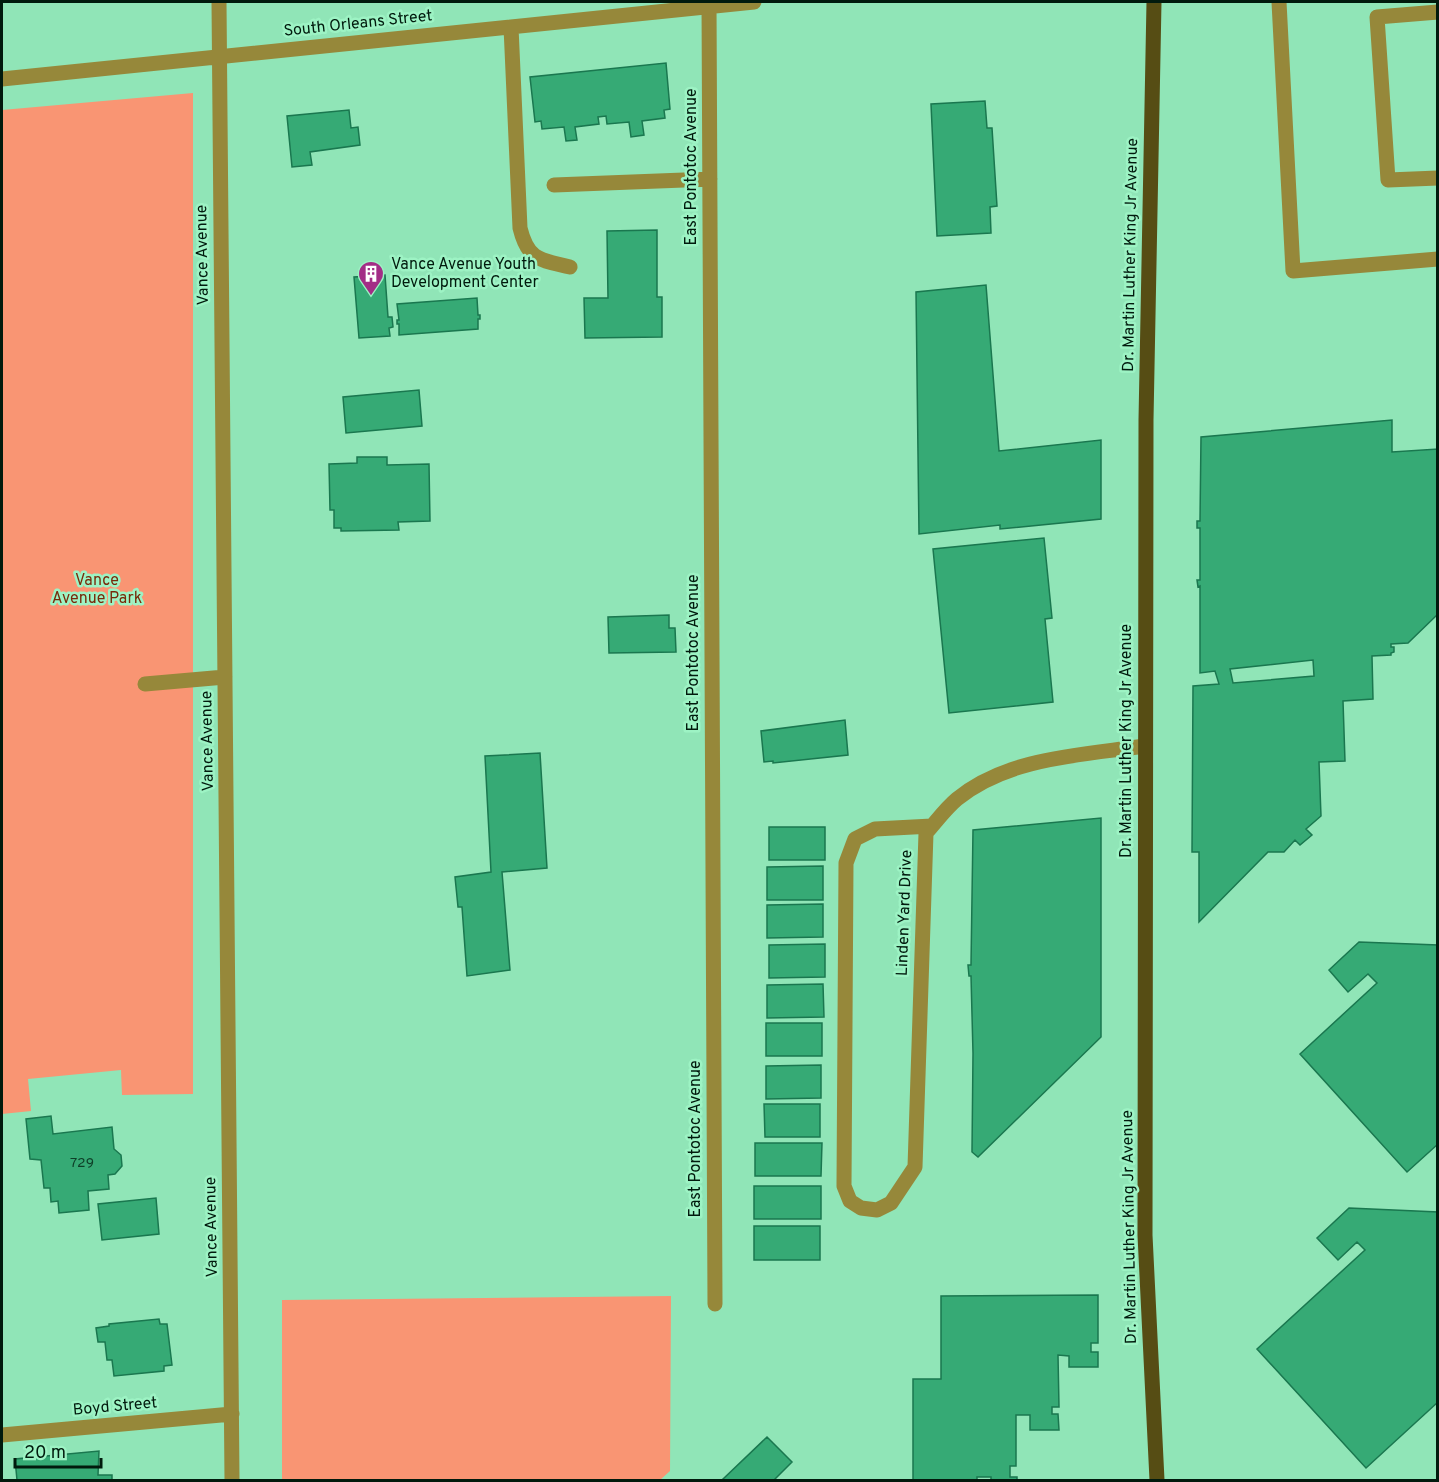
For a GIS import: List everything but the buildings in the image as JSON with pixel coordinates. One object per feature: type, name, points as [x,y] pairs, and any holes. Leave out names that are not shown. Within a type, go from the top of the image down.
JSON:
[{"type":"main road","name":"Dr. Martin Luther King Jr Avenue","points":[[1154,2],[1146,420],[1145,1235],[1157,1480]]},
{"type":"street","name":"Vance Avenue","points":[[219,2],[232,1480]]},
{"type":"street","name":"South Orleans Street","points":[[2,79],[754,2]]},
{"type":"street","points":[[1279,2],[1293,271],[1437,259]]},
{"type":"street","name":"East Pontotoc Avenue","points":[[709,5],[715,1304]]},
{"type":"street","points":[[1437,12],[1377,17],[1388,180],[1437,178]]},
{"type":"street","points":[[511,27],[520,228],[523,242],[537,259],[570,267]]},
{"type":"street","points":[[554,185],[710,179]]},
{"type":"street","points":[[145,684],[225,677]]},
{"type":"street","name":"Linden Yard Drive","points":[[932,826],[875,829],[855,839],[846,863],[844,1186],[850,1202],[861,1208],[877,1210],[891,1203],[915,1167],[926,833],[957,799],[999,774],[1054,759],[1145,746]]},
{"type":"street","name":"Boyd Street","points":[[2,1435],[232,1414]]},
{"type":"green space","name":"Vance Avenue Park","points":[[193,93],[193,1094],[122,1095],[121,1070],[28,1079],[31,1111],[2,1114],[2,110]]},
{"type":"green space","points":[[671,1296],[670,1471],[660,1480],[282,1480],[282,1300]]},
{"type":"place","name":"Vance Avenue Youth Development Center","points":[[371,297]]}]
